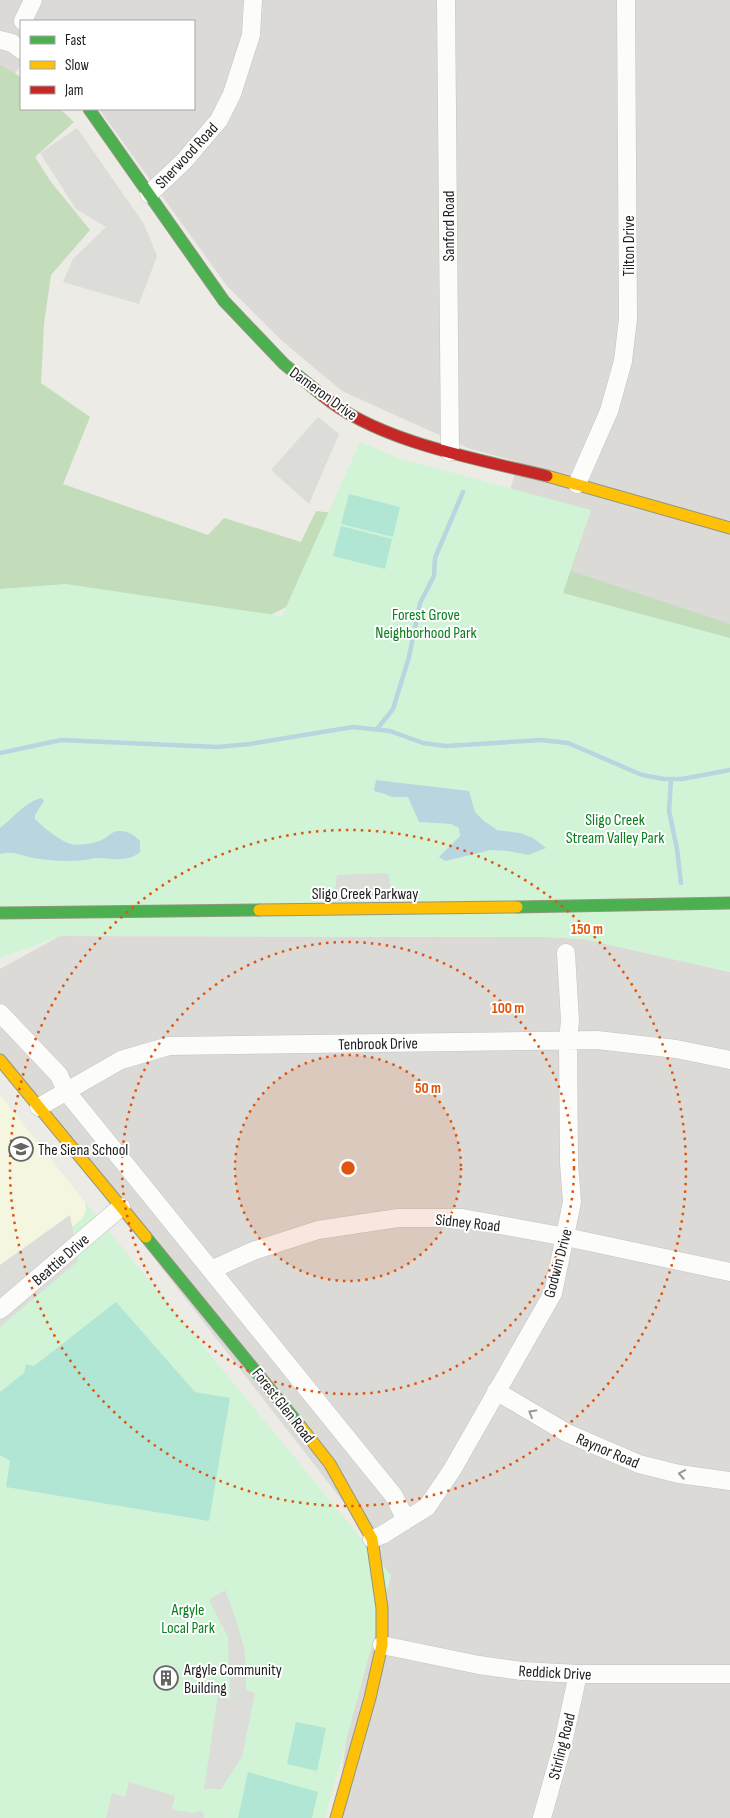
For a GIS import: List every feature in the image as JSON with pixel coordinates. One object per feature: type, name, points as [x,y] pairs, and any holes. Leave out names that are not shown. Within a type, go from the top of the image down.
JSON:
[{"type":"street","points":[[23,20],[33,0]]},
{"type":"street","name":"Sherwood Road","points":[[149,194],[184,161],[219,120],[232,94],[251,35],[253,0]]},
{"type":"street","name":"Sanford Road","points":[[446,0],[450,452]]},
{"type":"street","name":"Tilton Drive","points":[[577,484],[609,411],[624,361],[628,319],[626,0]]},
{"type":"street","points":[[11,44],[20,27]]},
{"type":"street","name":"Dameron Drive","points":[[90,110],[224,301],[284,364],[329,400],[360,420],[391,434],[450,452],[577,484],[730,528]]},
{"type":"street","name":"Sligo Creek Parkway","points":[[0,912],[555,907],[730,903]]},
{"type":"street","name":"Godwin Drive","points":[[372,1539],[427,1507],[452,1470],[553,1293],[572,1202],[569,1163],[568,1040],[570,1021],[566,954]]},
{"type":"street","name":"Forest Glen Road","points":[[0,1013],[59,1075],[66,1091],[394,1496],[406,1520]]},
{"type":"street","name":"Tenbrook Drive","points":[[39,1107],[121,1060],[169,1046],[597,1040],[676,1049],[730,1060]]},
{"type":"street","name":"Forest Glen Road","points":[[0,1060],[257,1371],[330,1464],[372,1539],[382,1608],[382,1645],[370,1698],[336,1818]]},
{"type":"street","name":"Beattie Drive","points":[[0,1310],[120,1207]]},
{"type":"street","name":"Sidney Road","points":[[211,1270],[253,1251],[318,1230],[398,1218],[462,1218],[566,1237],[730,1272]]},
{"type":"street","name":"Raynor Road","points":[[496,1391],[567,1433],[639,1464],[679,1474],[730,1481]]},
{"type":"street","name":"Reddick Drive","points":[[382,1645],[513,1670],[578,1674],[730,1674]]},
{"type":"street","name":"Stirling Road","points":[[542,1818],[563,1742],[578,1674]]},
{"type":"shaded area","points":[[0,0],[730,0],[730,638],[563,593],[509,494],[518,462],[468,448],[342,391],[281,340],[227,286],[100,110],[195,110],[195,20],[20,20],[20,66],[0,100]]},
{"type":"shaded area","points":[[77,128],[144,224],[157,256],[139,304],[63,282],[73,259],[106,227],[76,209],[40,153]]},
{"type":"shaded area","points":[[318,417],[339,434],[309,504],[271,470]]},
{"type":"shaded area","points":[[388,873],[394,899],[333,901],[337,875]]},
{"type":"shaded area","points":[[60,936],[546,937],[584,939],[730,972],[730,1818],[336,1818],[372,1539],[0,1060],[0,969]]},
{"type":"shaded area","name":"The Siena School","points":[[0,1095],[85,1202],[86,1211],[82,1219],[0,1284]]},
{"type":"shaded area","points":[[70,1215],[78,1261],[0,1327],[0,1265]]},
{"type":"shaded area","points":[[225,1590],[244,1648],[246,1690],[255,1693],[242,1757],[221,1789],[204,1789],[218,1695],[230,1700],[228,1637],[209,1600]]},
{"type":"shaded area","points":[[129,1782],[175,1796],[172,1808],[174,1810],[192,1813],[203,1811],[204,1818],[106,1818],[112,1793],[125,1797]]},
{"type":"green space","name":"Forest Grove Neighborhood Park","points":[[0,65],[20,76],[20,110],[61,110],[74,122],[35,157],[51,182],[90,230],[51,275],[44,324],[41,383],[90,417],[63,484],[208,535],[224,518],[301,542],[316,511],[341,514],[423,472],[589,514],[571,571],[730,624],[730,848],[194,716],[300,600],[237,632],[0,658]]},
{"type":"green space","points":[[360,442],[401,459],[591,510],[563,593],[730,638],[730,972],[584,939],[546,937],[61,936],[0,958],[0,589],[66,584],[282,616]]},
{"type":"green space","points":[[349,494],[400,507],[393,537],[341,524]]},
{"type":"green space","points":[[341,526],[392,539],[385,569],[333,556]]},
{"type":"green space","name":"Argyle Local Park","points":[[85,1202],[391,1575],[325,1818],[0,1818],[0,1284],[82,1219],[86,1211]]},
{"type":"green space","points":[[116,1302],[195,1392],[230,1398],[209,1521],[6,1487],[10,1461],[0,1455],[0,1392],[24,1373],[26,1364],[34,1366]]},
{"type":"green space","points":[[296,1722],[326,1728],[317,1771],[287,1764]]},
{"type":"green space","points":[[248,1772],[318,1792],[312,1818],[238,1818]]},
{"type":"water","points":[[376,780],[469,791],[475,812],[484,821],[497,830],[520,833],[533,838],[546,848],[528,855],[491,850],[445,861],[439,857],[460,836],[459,828],[451,824],[419,822],[408,797],[392,797],[374,791]]},
{"type":"water","points":[[42,798],[44,801],[35,815],[35,819],[62,840],[74,845],[87,844],[123,831],[140,841],[140,852],[124,859],[96,858],[72,861],[40,859],[13,853],[0,854],[0,828],[25,806]]},
{"type":"waterway","points":[[377,729],[393,709],[409,657],[420,603],[434,576],[435,558],[463,492]]},
{"type":"waterway","points":[[0,753],[61,740],[217,747],[250,744],[353,727],[390,731],[423,743],[446,746],[541,740],[568,743],[642,775],[664,779],[682,779],[730,770]]},
{"type":"waterway","points":[[671,779],[669,811],[677,849],[681,883]]},
{"type":"traffic: fast","points":[[90,110],[224,301],[284,364],[323,396]]},
{"type":"traffic: fast","points":[[517,907],[730,903]]},
{"type":"traffic: fast","points":[[0,913],[259,910]]},
{"type":"traffic: fast","points":[[146,1237],[301,1427]]},
{"type":"traffic: slow","points":[[547,476],[730,528]]},
{"type":"traffic: slow","points":[[259,910],[517,907]]},
{"type":"traffic: slow","points":[[0,1060],[146,1237]]},
{"type":"traffic: slow","points":[[301,1427],[330,1464],[372,1539],[382,1608],[382,1645],[370,1698],[336,1818]]},
{"type":"traffic: jam","points":[[323,396],[346,412],[372,426],[400,437],[460,455],[547,476]]},
{"type":"place","name":"The Siena School","points":[[21,1149]]},
{"type":"place","name":"Argyle Community Building","points":[[166,1678]]},
{"type":"park label","name":"Sligo Creek Stream Valley Park","points":[[615,828]]}]
